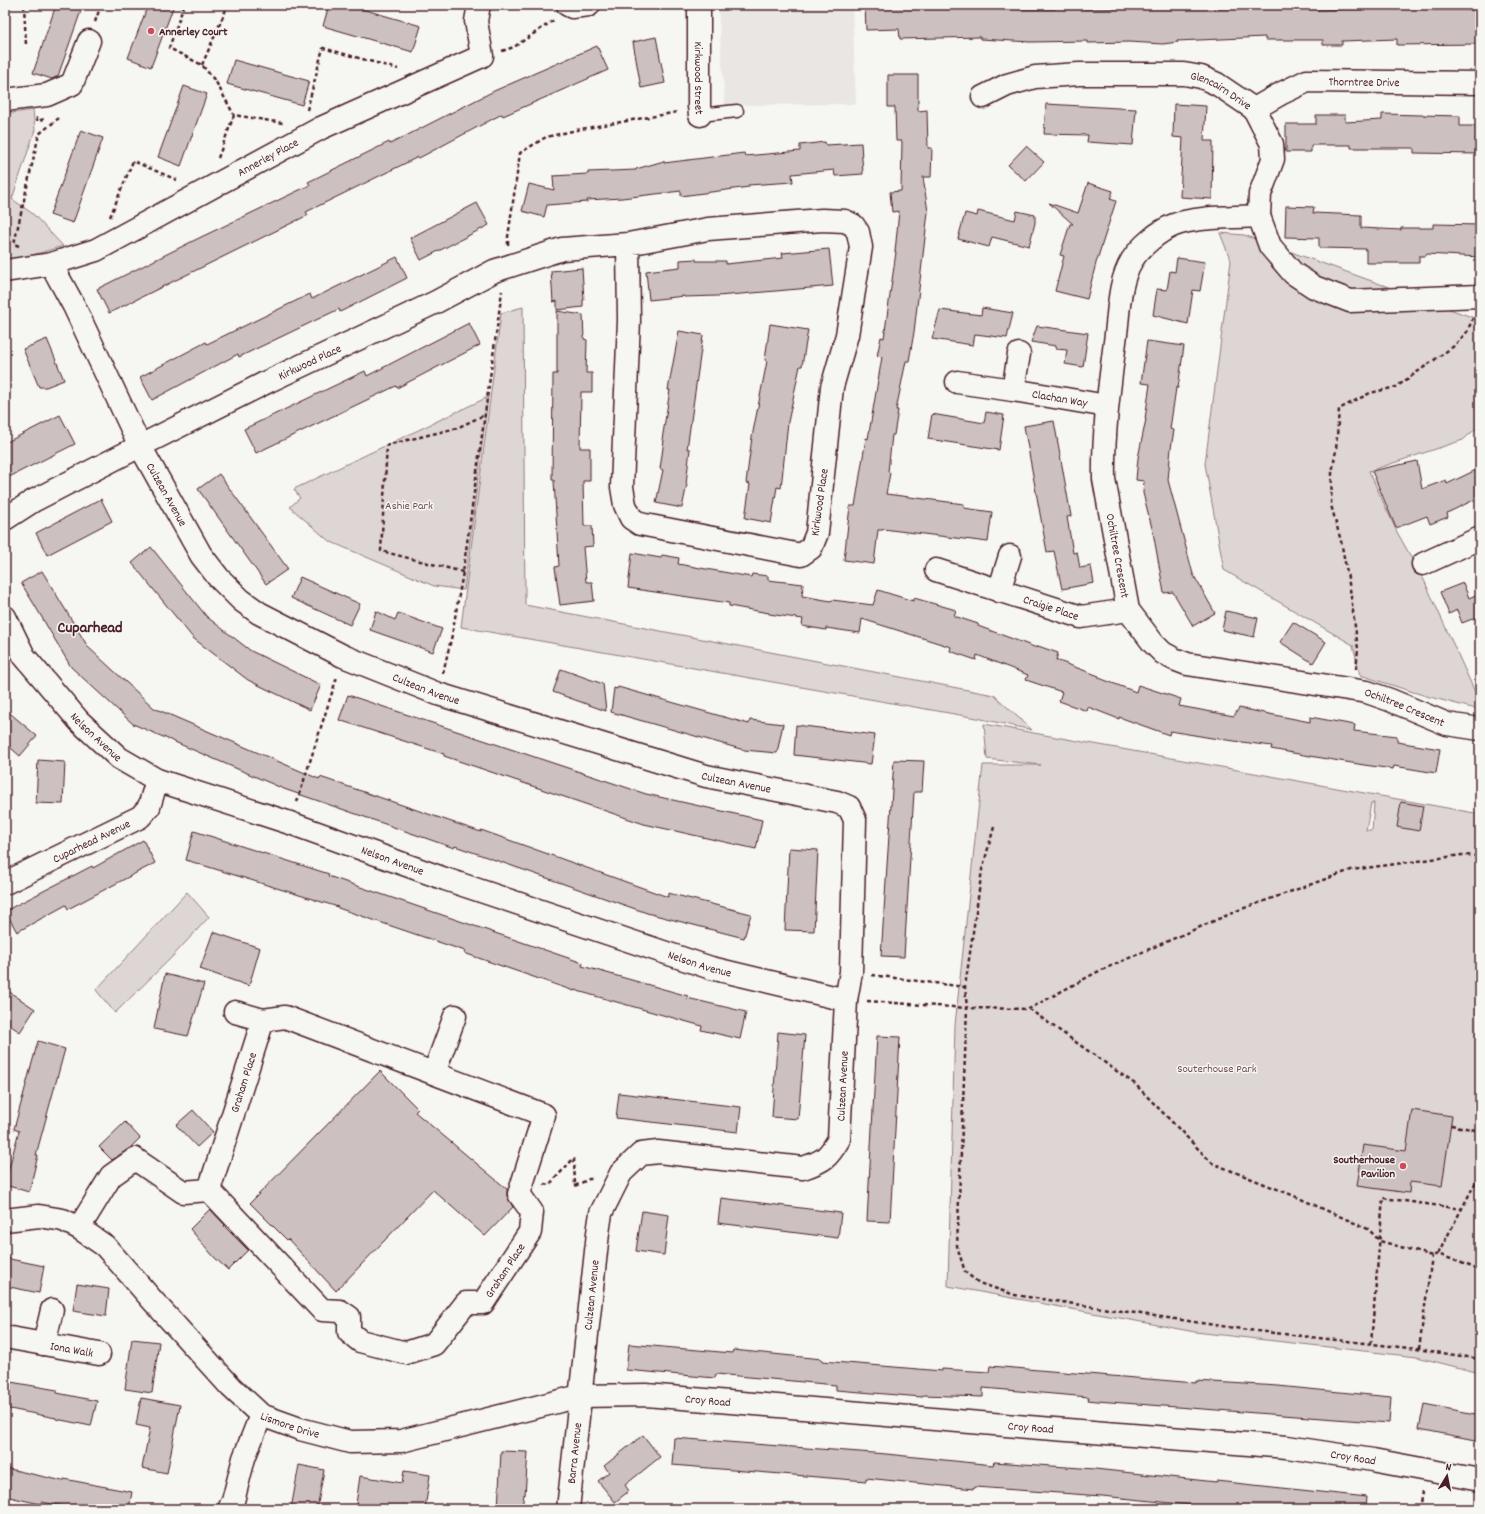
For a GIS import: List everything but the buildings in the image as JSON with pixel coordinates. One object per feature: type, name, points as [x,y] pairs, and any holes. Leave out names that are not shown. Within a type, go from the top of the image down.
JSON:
[{"type":"street","points":[[479,5],[476,21],[482,56]]},
{"type":"street","name":"Kirkwood Street","points":[[699,5],[700,110]]},
{"type":"street","points":[[5,100],[47,95],[72,84],[89,41]]},
{"type":"street","name":"Annerley Place","points":[[5,271],[51,264],[96,250],[321,128],[482,56]]},
{"type":"street","name":"Glencairn Drive","points":[[982,97],[1008,85],[1035,77],[1079,74],[1184,74],[1201,77],[1217,84],[1254,109],[1272,144],[1273,159],[1260,194],[1258,216],[1270,246],[1293,273],[1314,287],[1350,301],[1476,296]]},
{"type":"street","name":"Thorntree Drive","points":[[1254,109],[1307,81],[1480,83]]},
{"type":"street","name":"Ochiltree Crescent","points":[[1258,216],[1190,221],[1173,226],[1159,234],[1132,260],[1123,282],[1107,406],[1104,479],[1128,610],[1154,643],[1174,659],[1187,664],[1367,692],[1390,700],[1446,724],[1480,729]]},
{"type":"street","name":"Kirkwood Place","points":[[5,519],[33,501],[140,446],[269,381],[436,302],[497,270],[562,249],[628,244],[708,229],[822,220],[845,222],[853,226],[858,232],[861,247],[847,335],[832,388],[817,533],[812,548],[801,555],[640,524],[631,518],[625,505],[622,487],[629,320],[628,244]]},
{"type":"street","name":"Culzean Avenue","points":[[51,264],[74,306],[140,446],[201,555],[218,577],[241,600],[259,613],[343,656],[438,694],[706,776],[837,802],[849,807],[855,820],[852,972],[846,1000],[839,1139],[830,1154],[820,1162],[803,1168],[658,1152],[641,1154],[621,1173],[601,1213],[580,1396]]},
{"type":"street","points":[[1013,390],[1019,354]]},
{"type":"street","name":"Clachan Way","points":[[957,382],[1107,406]]},
{"type":"street","points":[[1424,564],[1480,538]]},
{"type":"street","points":[[999,591],[1010,556]]},
{"type":"street","name":"Craigie Place","points":[[936,570],[1081,617],[1128,610]]},
{"type":"street","name":"Nelson Avenue","points":[[5,617],[24,656],[79,721],[119,758],[157,780],[290,823],[445,879],[711,968],[846,1000]]},
{"type":"street","name":"Cuparhead Avenue","points":[[5,883],[140,817],[148,807],[157,780]]},
{"type":"street","name":"Graham Place","points":[[235,1012],[263,1020],[285,1017],[544,1115],[519,1194],[532,1212],[530,1232],[483,1304],[466,1303],[434,1344],[406,1353],[360,1340],[349,1332],[349,1317],[340,1311],[322,1310],[209,1190],[263,1020]]},
{"type":"street","points":[[434,1073],[455,1016]]},
{"type":"street","points":[[79,1228],[111,1176],[135,1159],[184,1192],[209,1190]]},
{"type":"street","name":"Lismore Drive","points":[[5,1220],[39,1216],[63,1220],[79,1228],[105,1246],[226,1382],[260,1415],[300,1429],[350,1442],[401,1440],[580,1396]]},
{"type":"street","name":"Iona Walk","points":[[44,1344],[52,1310]]},
{"type":"street","name":"Iona Walk","points":[[5,1337],[99,1354]]},
{"type":"street","name":"Croy Road","points":[[580,1396],[646,1395],[1287,1447],[1381,1461],[1480,1480]]},
{"type":"street","name":"Barra Avenue","points":[[568,1509],[580,1396]]},
{"type":"street","points":[[229,1509],[233,1501],[244,1458],[260,1415]]},
{"type":"lane","name":"Kirkwood Street","points":[[700,110],[737,112]]},
{"type":"path","points":[[24,5],[26,45]]},
{"type":"path","points":[[96,250],[133,161],[205,190],[234,115],[216,82],[202,65],[169,48],[184,5]]},
{"type":"path","points":[[202,65],[228,5]]},
{"type":"path","points":[[482,56],[514,47],[576,6]]},
{"type":"path","points":[[307,111],[323,48],[432,78]]},
{"type":"path","points":[[438,694],[452,635],[462,572],[502,288],[496,261],[508,251],[508,237],[520,153],[546,137],[581,129],[687,110],[700,110]]},
{"type":"path","points":[[234,115],[288,123]]},
{"type":"path","points":[[20,247],[14,244],[39,134],[59,118],[53,118]]},
{"type":"path","points":[[1354,690],[1358,649],[1350,589],[1341,541],[1331,505],[1332,474],[1336,450],[1339,409],[1370,393],[1396,387],[1454,346],[1468,332],[1475,314],[1476,296]]},
{"type":"path","points":[[462,572],[381,551],[387,445],[457,428],[484,415]]},
{"type":"path","points":[[290,823],[343,656]]},
{"type":"path","points":[[994,827],[982,870],[965,987],[967,1008],[957,1246],[965,1272],[979,1283],[1015,1295],[1248,1330],[1418,1349],[1480,1359]]},
{"type":"path","points":[[846,1000],[967,1008],[1030,1008],[1097,972],[1239,910],[1351,870],[1462,855],[1480,856]]},
{"type":"path","points":[[852,972],[965,987]]},
{"type":"path","points":[[1030,1008],[1135,1084],[1212,1163],[1292,1195],[1368,1229],[1380,1241],[1432,1256],[1438,1254],[1480,1270]]},
{"type":"path","points":[[1451,1125],[1480,1131]]},
{"type":"path","points":[[524,1176],[549,1186],[574,1158],[575,1186],[589,1179],[618,1180]]},
{"type":"path","points":[[1438,1254],[1480,1174]]},
{"type":"path","points":[[1370,1344],[1383,1198],[1462,1209]]},
{"type":"path","points":[[1418,1349],[1432,1256]]},
{"type":"shaded area","points":[[718,5],[852,5],[856,104],[725,105]]},
{"type":"green space","points":[[33,110],[35,130],[12,199],[33,214],[63,246],[16,260],[5,259],[5,114]]},
{"type":"green space","points":[[1220,233],[1244,235],[1480,320],[1480,425],[1463,440],[1369,471],[1397,532],[1424,580],[1480,703],[1480,710],[1426,696],[1360,675],[1353,645],[1224,570],[1205,464],[1231,261]]},
{"type":"green space","points":[[523,307],[525,605],[994,695],[1032,730],[977,718],[461,627],[501,313]]},
{"type":"green space","name":"Ashie Park","points":[[488,397],[464,590],[434,586],[329,541],[290,507],[300,498],[294,489]]},
{"type":"green space","name":"Souterhouse Park","points":[[984,724],[1480,814],[1480,1373],[1417,1357],[1195,1332],[948,1286],[955,1025],[983,765],[1041,765],[987,759]],"holes":[[[1371,803],[1374,803],[1372,830],[1366,830]]]},
{"type":"green space","points":[[187,892],[209,917],[172,957],[115,1013],[96,990]]},
{"type":"place","name":"Annerley Court","points":[[151,31]]},
{"type":"place","name":"Southerhouse Pavilion","points":[[1403,1166]]},
{"type":"district","name":"Cuparhead","points":[[90,626]]}]
